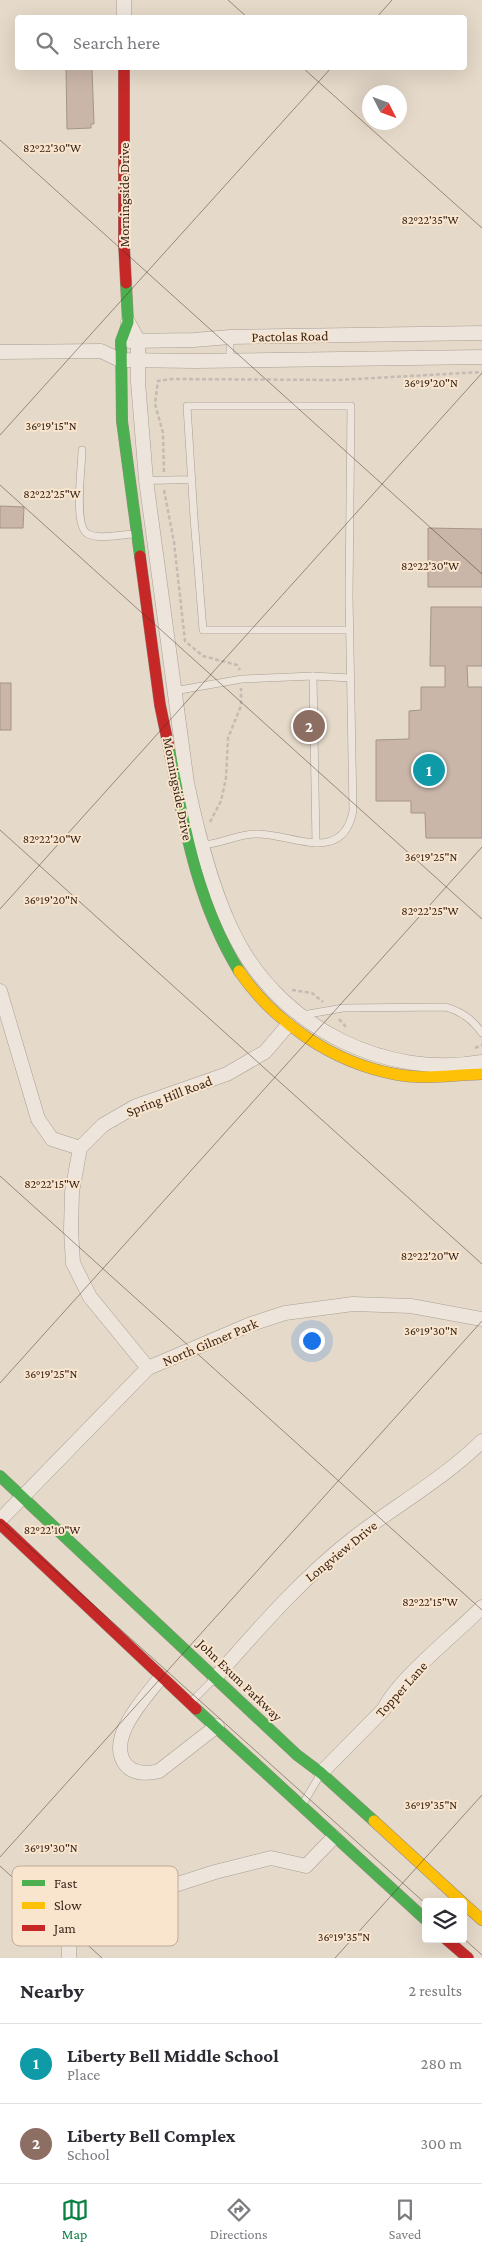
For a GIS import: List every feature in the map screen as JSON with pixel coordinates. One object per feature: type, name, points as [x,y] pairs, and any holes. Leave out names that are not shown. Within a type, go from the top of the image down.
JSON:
[{"type":"main road","name":"Morningside Drive","points":[[124,70],[124,245],[128,322],[120,341],[122,421],[160,705],[188,845],[208,908],[226,950],[250,986],[288,1025],[309,1040],[342,1058],[394,1074],[424,1076],[482,1074]]},
{"type":"main road","name":"John Exum Parkway","points":[[0,1476],[24,1496],[297,1755],[321,1773],[459,1898]]},
{"type":"main road","points":[[0,1524],[161,1677],[217,1726],[302,1804],[334,1837],[422,1916]]},
{"type":"main road","name":"John Exum Parkway","points":[[467,1906],[482,1920]]},
{"type":"main road","points":[[451,1943],[468,1958]]},
{"type":"street","points":[[124,0],[124,15]]},
{"type":"street","name":"Morningside Drive","points":[[128,322],[138,340],[146,480],[168,649],[176,690],[187,783],[203,845],[223,908],[239,944],[261,978],[300,1016],[355,1048],[389,1058],[438,1064],[482,1062]]},
{"type":"street","name":"Pactolas Road","points":[[101,351],[120,341],[138,340],[194,340],[230,336],[482,333]]},
{"type":"street","name":"Pactolas Road","points":[[0,352],[101,351],[120,360],[230,361],[482,357]]},
{"type":"street","points":[[0,991],[38,1119],[52,1139],[80,1148],[72,1192],[71,1230],[73,1263],[90,1297],[148,1368]]},
{"type":"street","name":"Spring Hill Road","points":[[80,1148],[103,1125],[136,1106],[227,1074],[265,1052],[288,1025]]},
{"type":"street","name":"North Gilmer Park","points":[[0,1520],[148,1368],[251,1324],[285,1313],[352,1304],[411,1306],[482,1319]]},
{"type":"street","name":"Longview Drive","points":[[215,1678],[256,1630],[321,1566],[354,1538],[455,1464],[482,1441]]},
{"type":"street","name":"Topper Lane","points":[[321,1773],[384,1709],[388,1700],[414,1673],[482,1607]]},
{"type":"street","points":[[161,1677],[123,1730],[119,1745],[121,1758],[128,1768],[149,1774],[159,1771],[217,1726]]},
{"type":"street","points":[[178,1884],[215,1872],[271,1858],[306,1866],[334,1837]]},
{"type":"lane","points":[[230,336],[230,361]]},
{"type":"lane","points":[[188,845],[212,846],[256,834],[316,843],[331,842],[345,831],[351,823],[353,811],[349,630],[351,406],[188,406],[204,630],[349,630]]},
{"type":"lane","points":[[82,450],[79,517],[82,529],[94,536],[153,532]]},
{"type":"lane","points":[[130,480],[164,482],[171,478],[192,480]]},
{"type":"lane","points":[[160,705],[176,690],[242,679],[313,676],[350,678]]},
{"type":"lane","points":[[313,676],[316,843]]},
{"type":"lane","points":[[288,1025],[300,1016],[343,1008],[446,1007],[460,1012],[474,1022],[482,1033]]},
{"type":"lane","points":[[189,1703],[215,1678]]},
{"type":"lane","points":[[302,1804],[321,1773]]},
{"type":"building","points":[[66,70],[92,70],[94,124],[91,124],[91,128],[67,129]]},
{"type":"building","points":[[0,506],[24,507],[23,528],[0,528]]},
{"type":"building","points":[[428,528],[482,529],[482,587],[428,587]]},
{"type":"building","points":[[431,607],[482,607],[482,666],[467,666],[468,687],[482,687],[482,838],[426,838],[425,813],[411,813],[411,801],[376,801],[376,740],[409,739],[409,711],[421,710],[421,687],[445,687],[445,666],[430,666]]},
{"type":"building","points":[[0,683],[11,683],[11,730],[0,730]]},
{"type":"traffic: fast","points":[[126,283],[128,322],[121,341],[122,421],[140,556]]},
{"type":"traffic: fast","points":[[169,748],[180,806],[202,891],[212,918],[239,971]]},
{"type":"traffic: fast","points":[[0,1476],[297,1755],[321,1773],[374,1821]]},
{"type":"traffic: fast","points":[[196,1709],[422,1916]]},
{"type":"traffic: slow","points":[[239,971],[253,990],[288,1023],[307,1038],[349,1060],[371,1068],[405,1076],[427,1077],[482,1074]]},
{"type":"traffic: slow","points":[[374,1821],[458,1898]]},
{"type":"traffic: slow","points":[[467,1907],[482,1920]]},
{"type":"traffic: jam","points":[[124,70],[124,245],[126,283]]},
{"type":"traffic: jam","points":[[140,556],[160,705],[169,748]]},
{"type":"traffic: jam","points":[[0,1524],[196,1709]]},
{"type":"traffic: jam","points":[[451,1943],[468,1958]]},
{"type":"place","name":"Liberty Bell Complex","points":[[309,726]]},
{"type":"place","name":"Liberty Bell Middle School","points":[[429,770]]}]
